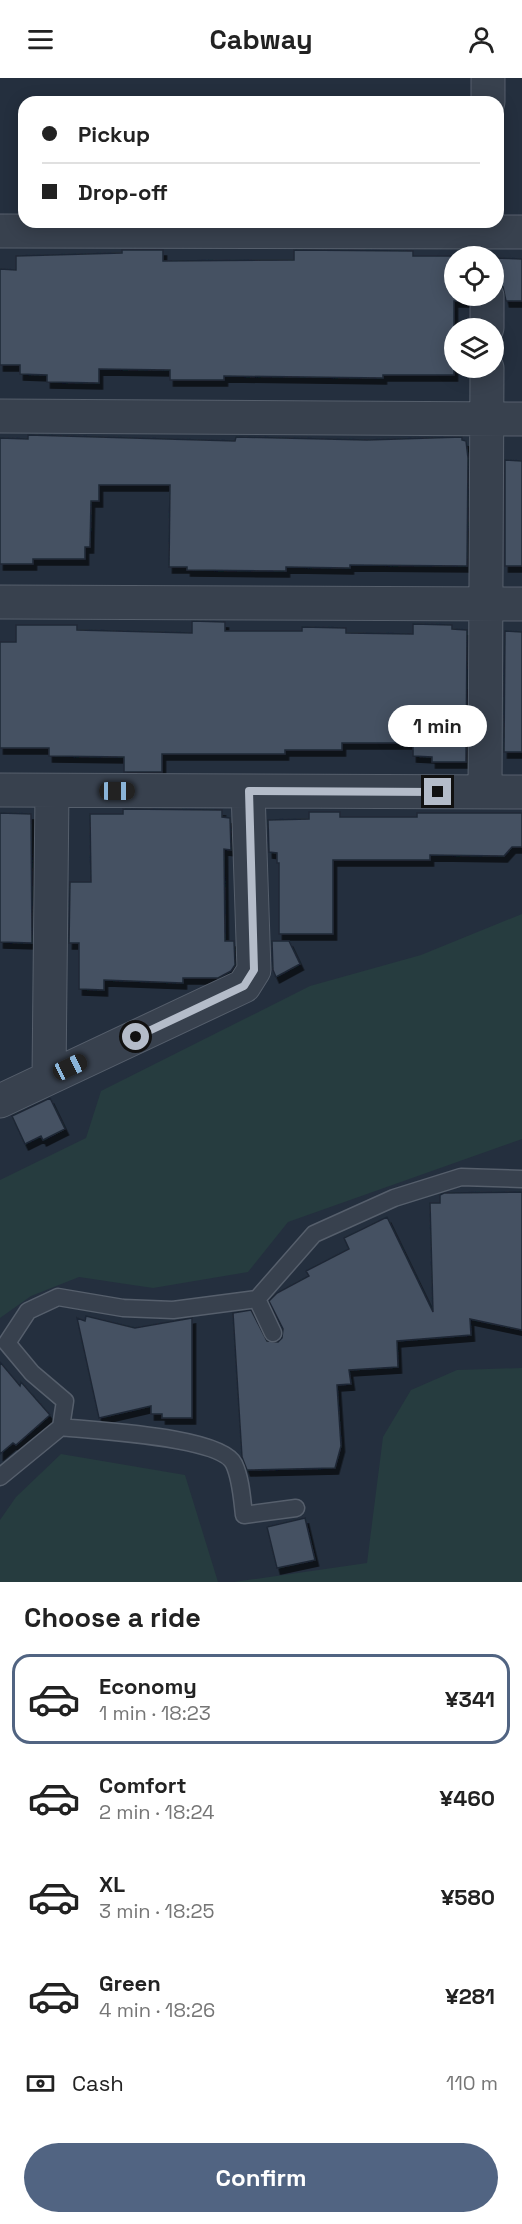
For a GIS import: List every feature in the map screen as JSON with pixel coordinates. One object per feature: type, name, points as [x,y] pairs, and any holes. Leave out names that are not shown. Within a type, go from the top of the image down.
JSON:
[{"type":"street","points":[[488,78],[488,96]]},
{"type":"street","points":[[0,231],[486,237],[522,232]]},
{"type":"street","points":[[485,792],[487,378]]},
{"type":"street","points":[[0,416],[522,419]]},
{"type":"street","points":[[0,602],[522,604]]},
{"type":"street","points":[[0,790],[522,792]]},
{"type":"street","points":[[49,1077],[52,791]]},
{"type":"street","points":[[0,1101],[244,986],[254,970],[249,791]]},
{"type":"lane","points":[[0,1477],[61,1427],[65,1401],[32,1373],[7,1343],[28,1311],[58,1297],[123,1308],[173,1310],[257,1299],[314,1234],[394,1198],[461,1177],[522,1179]]},
{"type":"lane","points":[[257,1299],[273,1333]]},
{"type":"lane","points":[[61,1427],[199,1443],[221,1451],[234,1463],[244,1515],[296,1508]]},
{"type":"green space","points":[[522,914],[522,1139],[288,1222],[248,1272],[153,1288],[79,1277],[31,1296],[0,1318],[0,1180],[86,1138],[101,1091],[310,986],[421,955]]},
{"type":"green space","points":[[522,1368],[522,1582],[234,1582],[367,1563],[383,1437],[411,1390],[457,1370]]},
{"type":"green space","points":[[61,1454],[185,1475],[218,1582],[0,1582],[0,1520],[16,1497]]},
{"type":"building","points":[[122,250],[163,250],[163,261],[294,260],[294,250],[413,251],[413,256],[444,256],[444,306],[454,306],[454,318],[444,318],[444,375],[383,375],[383,378],[224,376],[224,380],[170,380],[170,370],[99,369],[99,383],[47,382],[47,375],[20,374],[20,365],[0,365],[0,269],[16,270],[16,256],[122,253]]},
{"type":"building","points":[[504,258],[522,259],[522,301],[506,301]]},
{"type":"building","points":[[28,435],[235,441],[236,437],[367,440],[462,437],[462,440],[466,441],[468,458],[467,566],[350,565],[350,568],[286,567],[286,571],[187,570],[187,567],[169,567],[170,485],[99,485],[99,501],[91,501],[90,547],[85,547],[85,559],[33,559],[33,564],[0,564],[0,438],[28,439]]},
{"type":"building","points":[[505,460],[522,461],[522,566],[505,566]]},
{"type":"building","points":[[192,621],[225,622],[225,631],[302,631],[302,627],[346,628],[346,633],[413,634],[413,624],[452,625],[452,629],[467,630],[466,762],[432,762],[432,757],[413,756],[413,743],[342,743],[342,750],[285,750],[285,754],[162,754],[162,772],[124,772],[124,757],[49,756],[49,748],[0,748],[0,642],[16,642],[16,625],[77,625],[77,630],[192,633]]},
{"type":"building","points":[[505,631],[522,632],[522,752],[504,752]]},
{"type":"building","points":[[123,809],[222,810],[222,817],[230,818],[231,850],[224,849],[225,941],[234,941],[235,965],[231,971],[218,978],[183,978],[183,983],[104,980],[104,990],[79,989],[79,943],[69,943],[70,882],[91,882],[90,814],[123,814]]},
{"type":"building","points":[[309,812],[340,812],[340,817],[417,817],[417,813],[522,813],[522,847],[512,847],[504,856],[430,855],[430,860],[333,860],[333,934],[279,934],[279,863],[277,863],[277,853],[269,852],[268,820],[309,819]]},
{"type":"building","points":[[0,813],[31,814],[32,943],[0,942]]},
{"type":"building","points":[[272,941],[289,941],[300,964],[276,977],[273,970]]},
{"type":"building","points":[[50,1098],[65,1129],[43,1140],[41,1136],[25,1144],[12,1116]]},
{"type":"building","points":[[522,1192],[522,1330],[470,1319],[471,1335],[397,1341],[398,1367],[349,1370],[351,1384],[337,1385],[341,1446],[335,1468],[247,1470],[242,1457],[233,1313],[251,1310],[267,1341],[278,1342],[282,1338],[283,1329],[269,1301],[277,1293],[309,1276],[306,1271],[349,1249],[344,1238],[387,1217],[433,1312],[430,1203],[440,1203],[440,1195],[444,1193]]},
{"type":"building","points":[[86,1316],[135,1328],[192,1318],[192,1418],[162,1418],[162,1414],[151,1414],[151,1406],[99,1418],[77,1318],[85,1321]]},
{"type":"building","points":[[0,1362],[20,1386],[21,1382],[50,1415],[16,1445],[13,1443],[0,1454]]},
{"type":"building","points":[[305,1518],[315,1560],[277,1568],[267,1527]]},
{"type":"route","points":[[136,1037],[244,986],[254,970],[249,791],[438,792]]}]
